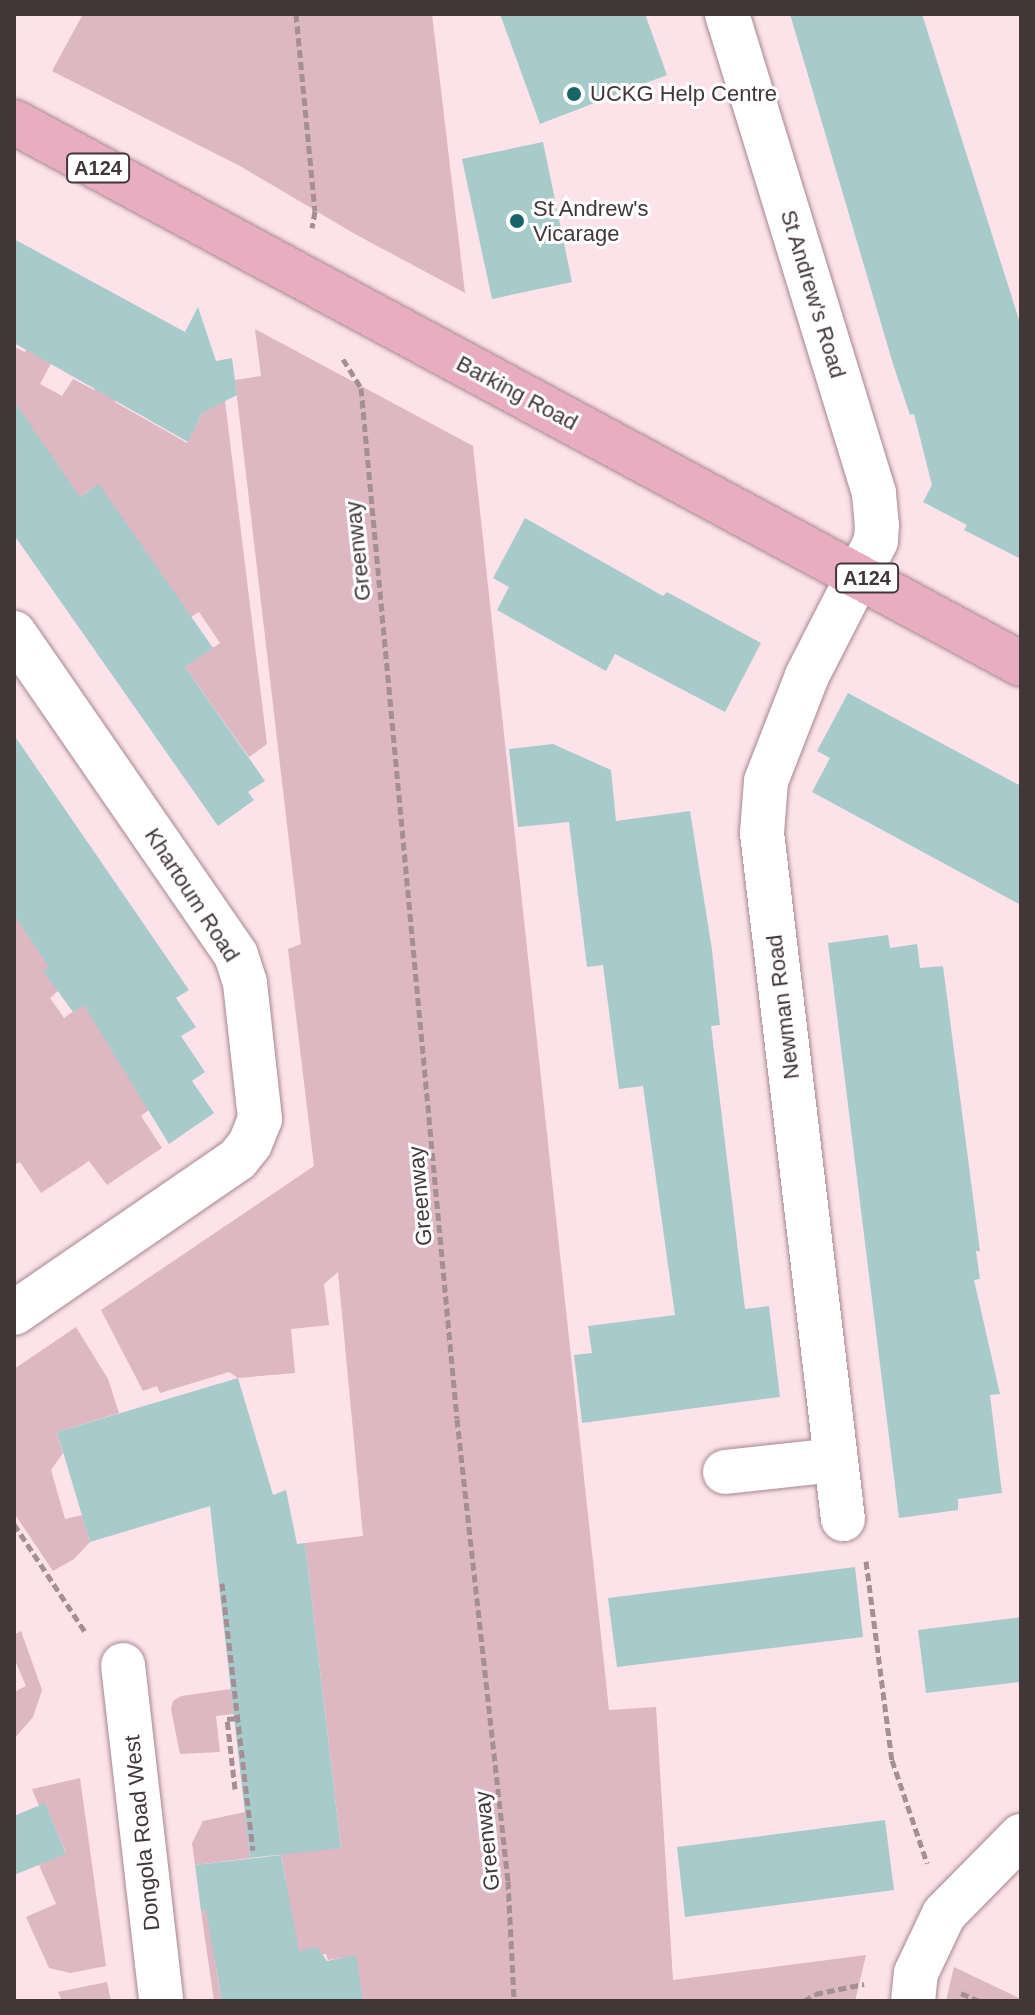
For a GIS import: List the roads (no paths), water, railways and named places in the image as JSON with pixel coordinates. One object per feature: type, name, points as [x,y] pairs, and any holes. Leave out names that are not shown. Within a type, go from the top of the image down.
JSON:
[{"type":"main road","name":"Barking Road","points":[[14,122],[324,291],[858,573],[1021,664]]},
{"type":"street","name":"St Andrew's Road","points":[[727,14],[874,493],[876,541],[858,573]]},
{"type":"street","name":"Newman Road","points":[[843,1519],[762,833],[766,781],[807,676],[858,573]]},
{"type":"street","name":"Khartoum Road","points":[[14,633],[236,955],[245,983],[260,1119],[250,1144],[238,1159],[14,1313]]},
{"type":"street","points":[[725,1472],[835,1460]]},
{"type":"street","name":"Dongola Road West","points":[[123,1665],[161,2001]]},
{"type":"street","points":[[914,1987],[944,1914],[1021,1836]]},
{"type":"place","name":"UCKG Help Centre","points":[[574,94]]},
{"type":"place","name":"St Andrew's Vicarage","points":[[517,221]]}]
